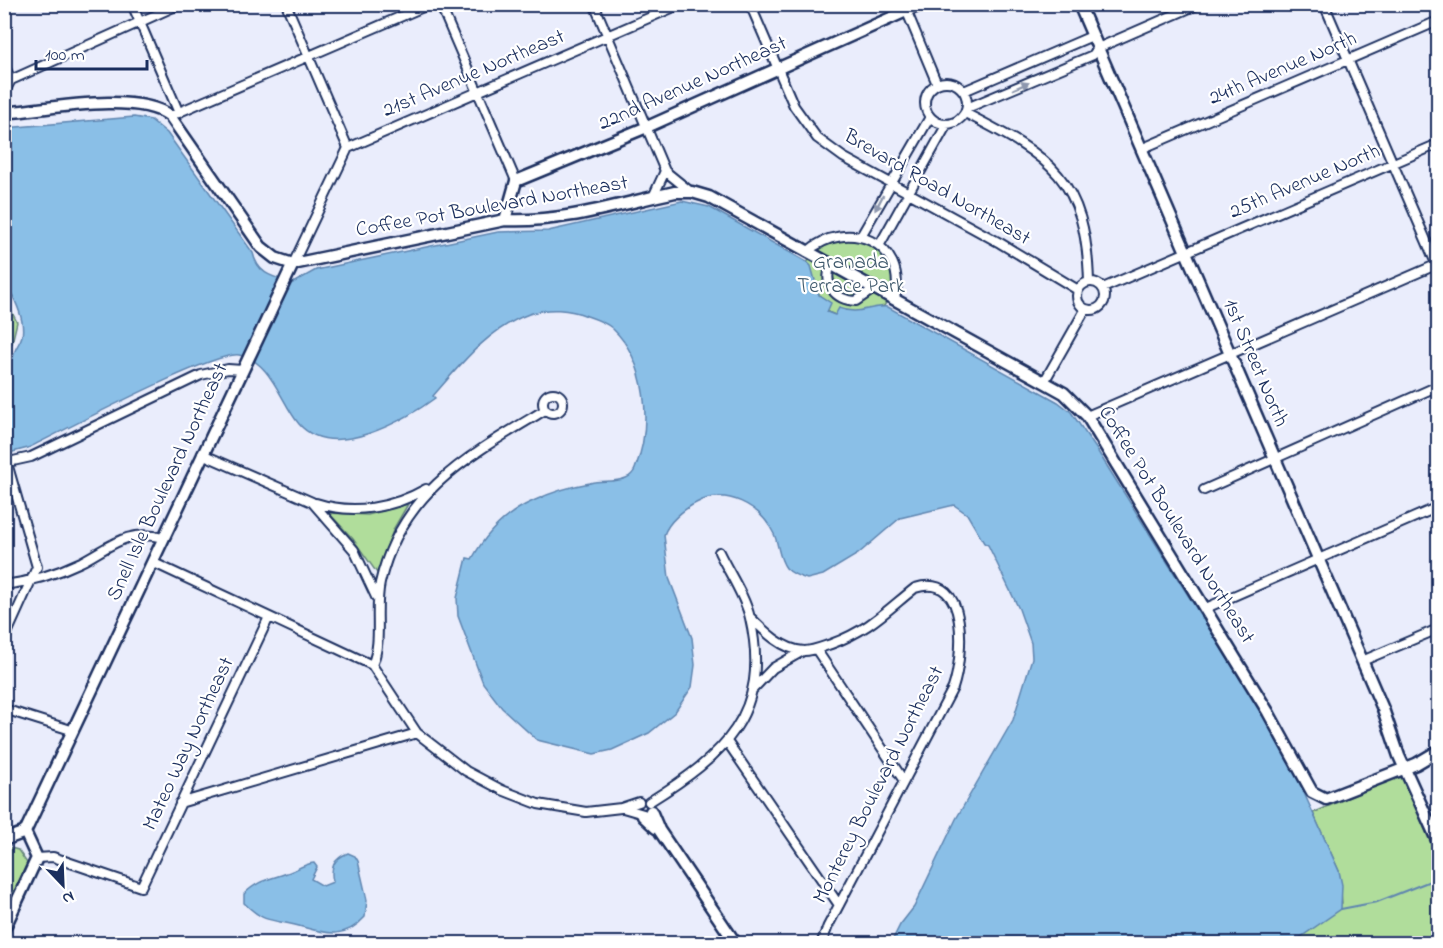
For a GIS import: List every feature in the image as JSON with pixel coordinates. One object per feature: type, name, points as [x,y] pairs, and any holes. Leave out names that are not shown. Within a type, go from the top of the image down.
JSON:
[{"type":"street","points":[[132,4],[175,115],[254,238],[275,258],[293,264]]},
{"type":"street","points":[[4,93],[11,80],[180,4]]},
{"type":"street","points":[[286,4],[348,148]]},
{"type":"street","points":[[4,113],[136,103],[156,107],[175,115],[430,4]]},
{"type":"street","points":[[440,4],[516,181],[505,220]]},
{"type":"street","points":[[594,4],[665,171],[691,192]]},
{"type":"street","name":"21st Avenue Northeast","points":[[348,148],[681,4]]},
{"type":"street","name":"Brevard Road Northeast","points":[[750,4],[794,106],[818,138],[843,157],[1078,290]]},
{"type":"street","name":"22nd Avenue Northeast","points":[[516,181],[647,128],[906,8],[922,4]]},
{"type":"street","name":"1st Street North","points":[[1079,4],[1438,842]]},
{"type":"street","points":[[966,110],[964,91],[953,83],[937,84],[926,95],[925,105],[930,117],[947,124],[955,122],[966,110],[1093,55],[1098,48],[1199,4]]},
{"type":"street","points":[[1087,416],[1438,266],[1324,4]]},
{"type":"street","points":[[906,8],[937,84]]},
{"type":"street","name":"24th Avenue North","points":[[1142,149],[1438,21]]},
{"type":"street","points":[[964,91],[1092,36]]},
{"type":"street","points":[[4,65],[11,80]]},
{"type":"street","points":[[966,110],[1033,150],[1056,172],[1078,208],[1084,228],[1089,282]]},
{"type":"street","points":[[861,236],[889,183],[930,117]]},
{"type":"street","points":[[879,246],[947,124]]},
{"type":"street","name":"25th Avenue North","points":[[1103,288],[1438,144]]},
{"type":"street","name":"Snell Isle Boulevard Northeast","points":[[25,832],[71,730],[348,148]]},
{"type":"street","points":[[653,197],[665,171]]},
{"type":"street","name":"Coffee Pot Boulevard Northeast","points":[[293,264],[505,220],[545,220],[653,197],[691,192],[725,205],[1064,393],[1087,416],[1206,608],[1312,792],[1326,799],[1406,765]]},
{"type":"street","points":[[807,252],[829,238],[850,234],[861,236],[879,246],[896,268],[895,298]]},
{"type":"street","points":[[831,264],[827,280],[834,294],[840,298],[856,301],[875,288]]},
{"type":"street","points":[[1089,282],[1103,288],[1104,304],[1096,310],[1085,310],[1077,301],[1078,290],[1089,282]]},
{"type":"street","points":[[1044,382],[1085,310]]},
{"type":"street","points":[[4,640],[34,579],[37,567],[6,463],[36,454],[201,375],[228,369],[242,370]]},
{"type":"street","points":[[1204,490],[1438,386]]},
{"type":"street","points":[[202,454],[326,507],[355,509],[379,507],[401,501],[434,484],[480,450],[545,410]]},
{"type":"street","points":[[372,665],[377,652],[376,597],[382,574],[399,530],[417,502],[434,484]]},
{"type":"street","points":[[312,502],[354,550],[376,597]]},
{"type":"street","points":[[1206,608],[1438,507]]},
{"type":"street","points":[[4,585],[62,570],[130,536],[150,534],[163,538]]},
{"type":"street","points":[[719,552],[750,617],[780,642],[803,651]]},
{"type":"street","points":[[152,562],[372,665],[417,733],[466,771],[502,790],[538,804],[585,812],[621,808],[645,810]]},
{"type":"street","name":"Monterey Boulevard Northeast","points":[[645,810],[689,777],[728,742],[753,691],[773,668],[803,651],[816,649],[875,622],[915,588],[923,586],[940,588],[951,599],[960,630],[960,667],[953,688],[839,905],[821,944]]},
{"type":"street","name":"Mateo Way Northeast","points":[[37,858],[53,856],[141,887],[268,617]]},
{"type":"street","name":"Monterey Boulevard Northeast","points":[[750,617],[755,673],[753,691]]},
{"type":"street","points":[[1362,662],[1438,628]]},
{"type":"street","points":[[816,649],[904,781]]},
{"type":"street","points":[[4,709],[71,730]]},
{"type":"street","points":[[180,803],[417,733]]},
{"type":"street","points":[[728,742],[839,905]]},
{"type":"street","points":[[1406,765],[1438,751]]},
{"type":"street","points":[[621,808],[639,802],[736,944]]},
{"type":"street","points":[[4,840],[25,832],[37,858],[4,929]]},
{"type":"green space","name":"Granada Terrace Park","points":[[850,238],[862,242],[882,255],[892,272],[893,283],[884,306],[860,313],[846,311],[835,315],[826,311],[807,263],[815,251],[825,244]]},
{"type":"green space","points":[[4,297],[17,322],[12,343],[5,353]]},
{"type":"green space","points":[[408,504],[394,528],[377,573],[353,539],[329,513],[368,515]]},
{"type":"green space","points":[[1395,777],[1402,778],[1408,789],[1438,861],[1438,943],[1292,944],[1342,903],[1339,871],[1313,813]]},
{"type":"green space","points":[[4,848],[18,850],[27,863],[5,914]]},
{"type":"water","points":[[134,117],[151,120],[167,133],[253,253],[259,266],[267,274],[279,279],[293,283],[316,270],[498,232],[548,231],[682,201],[709,207],[807,262],[811,266],[819,295],[831,303],[827,312],[835,315],[839,308],[858,311],[888,307],[1058,402],[1071,412],[1097,450],[1260,710],[1296,775],[1339,871],[1342,885],[1341,909],[1292,943],[891,943],[900,925],[914,907],[956,819],[1013,720],[1032,658],[1031,643],[1019,609],[988,545],[984,543],[967,514],[954,505],[900,518],[858,554],[823,575],[807,579],[786,568],[781,560],[774,534],[768,524],[751,507],[730,498],[719,497],[696,503],[673,521],[664,535],[669,578],[692,638],[695,665],[692,687],[675,712],[649,733],[612,750],[594,754],[537,740],[502,708],[483,683],[458,616],[457,598],[467,558],[472,559],[490,532],[514,511],[540,498],[569,488],[626,478],[632,475],[635,469],[641,452],[645,414],[643,394],[633,358],[624,342],[612,328],[580,314],[566,310],[544,310],[514,321],[476,349],[433,396],[435,398],[406,417],[368,434],[330,439],[313,435],[299,424],[267,373],[250,359],[239,355],[224,357],[170,378],[28,448],[5,454],[5,364],[13,358],[23,329],[18,307],[5,280],[5,128]]},
{"type":"water","points":[[348,853],[355,856],[358,861],[367,900],[365,917],[349,930],[323,932],[268,919],[257,914],[244,903],[244,894],[255,885],[314,863],[317,867],[311,879],[323,886],[333,882],[334,864]]},
{"type":"waterway","points":[[1341,909],[1377,902],[1438,878]]}]
